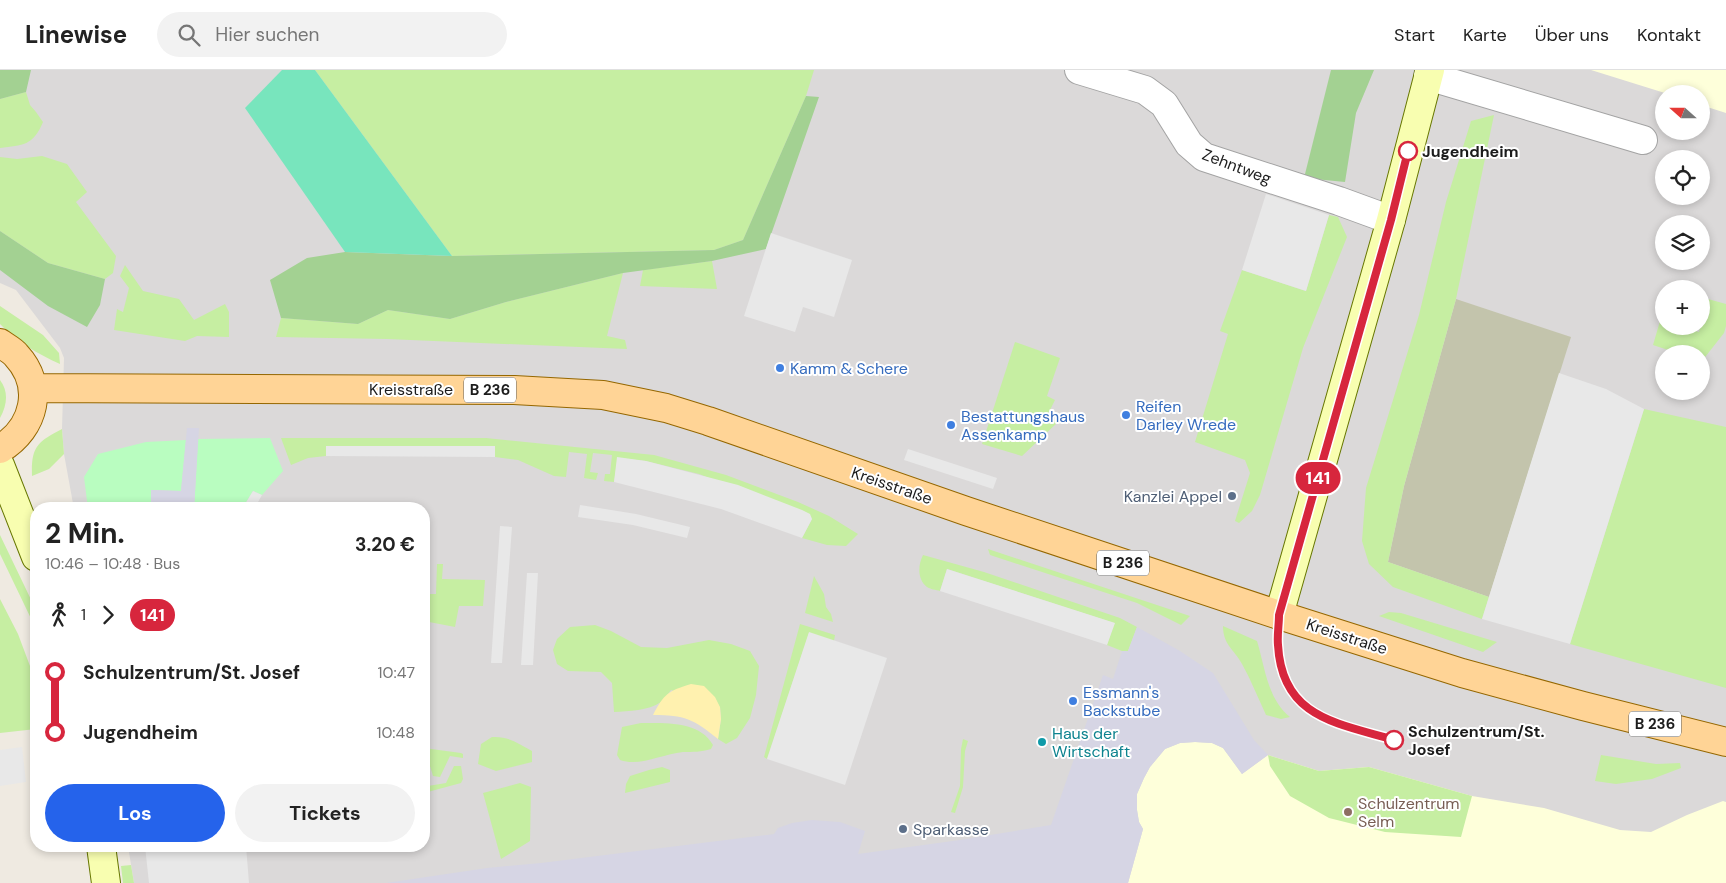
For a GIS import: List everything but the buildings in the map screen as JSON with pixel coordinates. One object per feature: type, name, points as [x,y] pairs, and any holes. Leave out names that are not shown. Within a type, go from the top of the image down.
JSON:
[{"type":"main road","points":[[1279,615],[1391,220],[1429,73]]},
{"type":"main road","points":[[0,343],[15,354],[27,370],[33,388],[32,408],[25,426],[12,442],[0,449]]},
{"type":"main road","name":"Kreisstraße","points":[[33,388],[514,390],[603,395],[666,408],[966,511],[1279,615],[1462,673],[1726,742]]},
{"type":"main road","points":[[0,464],[30,542]]},
{"type":"main road","points":[[102,852],[106,883]]},
{"type":"street","name":"Zehntweg","points":[[1079,70],[1145,90],[1164,104],[1189,144],[1204,157],[1391,220]]},
{"type":"street","points":[[1429,73],[1643,140]]},
{"type":"shaded area","points":[[0,70],[1726,70],[1726,883],[134,883],[129,852],[430,852],[430,502],[73,502],[64,454],[62,429],[64,358],[60,348],[16,290],[0,283]]},
{"type":"shaded area","points":[[1591,70],[1726,70],[1726,113],[1710,108],[1710,85],[1655,85],[1655,90]]},
{"type":"shaded area","points":[[1266,194],[1329,215],[1306,291],[1242,270]]},
{"type":"shaded area","points":[[771,233],[852,260],[834,317],[803,307],[795,332],[744,316]]},
{"type":"shaded area","points":[[1456,299],[1571,337],[1489,597],[1388,562],[1404,486]]},
{"type":"shaded area","points":[[1559,373],[1606,389],[1644,409],[1570,644],[1482,619]]},
{"type":"shaded area","points":[[187,428],[199,428],[194,502],[151,502],[151,490],[181,491]]},
{"type":"shaded area","points":[[326,446],[495,446],[495,457],[326,456]]},
{"type":"shaded area","points":[[908,449],[997,478],[993,489],[904,460]]},
{"type":"shaded area","points":[[617,457],[646,461],[738,485],[802,510],[810,514],[812,519],[802,538],[721,509],[614,482]]},
{"type":"shaded area","points":[[253,491],[262,495],[258,502],[246,502]]},
{"type":"shaded area","points":[[580,505],[636,514],[690,527],[687,538],[633,525],[578,517]]},
{"type":"shaded area","points":[[500,526],[512,527],[502,663],[491,663]]},
{"type":"shaded area","points":[[947,569],[1115,623],[1107,645],[940,591]]},
{"type":"shaded area","points":[[527,573],[538,573],[533,665],[521,665]]},
{"type":"shaded area","points":[[1137,627],[1180,651],[1213,673],[1254,740],[1268,755],[1242,774],[1223,748],[1212,743],[1180,743],[1165,749],[1150,767],[1137,794],[1139,822],[1143,829],[1128,883],[386,883],[487,868],[774,834],[778,828],[792,823],[812,820],[840,822],[865,831],[858,854],[1051,825],[1103,675],[1113,679],[1122,651],[1128,651]]},
{"type":"shaded area","points":[[809,632],[887,658],[845,785],[767,759]]},
{"type":"shaded area","name":"Schulzentrum Selm","points":[[1180,743],[1212,743],[1223,748],[1242,774],[1268,755],[1319,771],[1369,767],[1472,796],[1544,808],[1620,830],[1651,832],[1723,801],[1726,802],[1726,883],[1128,883],[1143,829],[1139,822],[1137,794],[1144,778],[1150,767],[1165,749]]},
{"type":"shaded area","points":[[22,747],[26,782],[0,786],[0,750]]},
{"type":"shaded area","points":[[146,852],[246,852],[249,883],[149,883]]},
{"type":"green space","points":[[0,70],[31,70],[26,92],[0,99]]},
{"type":"green space","points":[[282,70],[315,70],[452,256],[345,252],[245,108]]},
{"type":"green space","points":[[315,70],[814,70],[806,96],[743,240],[714,250],[452,256]]},
{"type":"green space","points":[[1331,70],[1374,70],[1356,113],[1345,182],[1304,178]]},
{"type":"green space","points":[[26,92],[30,105],[43,122],[31,140],[21,145],[0,148],[0,99]]},
{"type":"green space","points":[[806,96],[819,97],[766,249],[712,261],[623,273],[506,302],[450,319],[388,310],[358,324],[281,318],[270,280],[307,258],[345,252],[452,256],[714,250],[743,240]]},
{"type":"green space","points":[[1494,115],[1456,299],[1404,486],[1388,562],[1489,597],[1482,619],[1393,587],[1369,564],[1362,541],[1366,488],[1419,315],[1446,202],[1471,121]]},
{"type":"green space","points":[[42,156],[67,164],[87,192],[76,202],[116,256],[113,273],[105,279],[48,263],[0,231],[0,157],[17,159]]},
{"type":"green space","points":[[1329,215],[1338,217],[1347,237],[1303,348],[1260,495],[1252,511],[1239,523],[1235,521],[1250,473],[1245,460],[1195,442],[1228,334],[1220,331],[1242,270],[1306,291]]},
{"type":"green space","points":[[0,231],[48,263],[105,279],[100,305],[87,327],[48,306],[0,270]]},
{"type":"green space","points":[[712,261],[717,289],[640,286],[643,270]]},
{"type":"green space","points":[[125,265],[143,291],[179,299],[194,320],[225,304],[229,312],[229,337],[197,336],[185,341],[114,330],[117,309],[123,312],[129,288],[120,276]]},
{"type":"green space","points":[[623,273],[607,336],[625,340],[627,349],[387,339],[276,337],[281,318],[358,324],[388,310],[450,319],[506,302]]},
{"type":"green space","points":[[1710,300],[1726,304],[1726,326],[1724,333],[1710,351],[1710,345],[1653,345],[1656,335],[1710,335]]},
{"type":"green space","points":[[0,306],[43,335],[59,353],[60,364],[28,347],[0,324]]},
{"type":"green space","points":[[1015,342],[1060,358],[1047,396],[1055,400],[1048,414],[1057,423],[1022,456],[982,444]]},
{"type":"green space","points":[[0,380],[5,389],[6,399],[0,418]]},
{"type":"green space","points":[[1644,409],[1726,427],[1726,688],[1570,644]]},
{"type":"green space","points":[[62,429],[64,454],[49,469],[32,476],[34,452],[37,446]]},
{"type":"green space","points":[[270,438],[283,471],[262,495],[253,491],[246,502],[194,502],[198,439]]},
{"type":"green space","points":[[281,438],[486,438],[654,455],[726,475],[798,502],[829,516],[858,534],[846,546],[827,545],[802,538],[812,519],[699,474],[646,461],[618,458],[614,482],[604,481],[605,474],[610,474],[612,455],[593,453],[590,472],[598,473],[596,480],[584,478],[587,454],[569,452],[566,477],[554,476],[518,460],[495,457],[495,446],[326,446],[326,456],[308,458],[291,465]]},
{"type":"green space","points":[[186,440],[181,491],[152,490],[151,502],[87,502],[84,477],[98,454],[146,442]]},
{"type":"green space","points":[[0,535],[30,598],[30,616],[0,554]]},
{"type":"green space","points":[[988,549],[1190,616],[1181,625],[1137,603],[990,555]]},
{"type":"green space","points":[[923,555],[984,572],[1120,618],[1137,627],[1128,651],[1122,651],[1107,645],[1114,623],[947,569],[940,591],[928,588],[920,576],[919,567]]},
{"type":"green space","points":[[437,564],[443,564],[442,579],[485,580],[483,606],[459,606],[455,627],[430,622],[430,594],[436,594]]},
{"type":"green space","points":[[814,576],[824,594],[826,607],[831,614],[833,622],[805,613]]},
{"type":"green space","points":[[0,599],[18,634],[30,666],[30,730],[0,733]]},
{"type":"green space","points":[[1389,612],[1401,613],[1497,642],[1483,652],[1379,616]]},
{"type":"green space","points":[[800,624],[835,635],[834,641],[809,633],[767,759],[764,757]]},
{"type":"green space","points":[[595,625],[641,647],[667,648],[709,640],[731,644],[750,651],[759,666],[756,695],[750,718],[737,738],[726,744],[718,739],[721,719],[720,707],[671,690],[656,705],[638,710],[614,712],[612,683],[601,672],[568,671],[557,664],[553,650],[557,639],[570,627]]},
{"type":"green space","points":[[1223,626],[1257,641],[1268,682],[1276,701],[1290,717],[1281,719],[1266,715],[1245,670],[1225,638]]},
{"type":"green space","points":[[641,723],[691,727],[700,731],[713,745],[711,749],[707,750],[675,753],[643,761],[628,762],[620,760],[617,755],[622,727]]},
{"type":"green space","points":[[492,737],[508,739],[532,751],[532,762],[496,771],[478,764],[481,744]]},
{"type":"green space","points":[[963,739],[968,741],[965,751],[963,787],[955,813],[951,812],[960,786]]},
{"type":"green space","points":[[430,749],[463,754],[463,758],[450,756],[440,777],[433,776],[430,766]]},
{"type":"green space","points":[[1268,755],[1319,771],[1369,767],[1472,796],[1461,837],[1385,832],[1329,818],[1290,796],[1270,766]]},
{"type":"green space","points":[[1601,755],[1656,764],[1680,763],[1681,768],[1652,779],[1616,784],[1595,781]]},
{"type":"green space","points":[[454,766],[461,766],[463,779],[461,783],[430,791],[430,786],[446,783]]},
{"type":"green space","points":[[662,767],[670,770],[670,782],[625,793],[626,784],[630,776]]},
{"type":"green space","points":[[520,783],[531,787],[530,841],[501,859],[483,793]]},
{"type":"green space","points":[[131,865],[134,883],[123,883],[121,866]]},
{"type":"sand","points":[[691,684],[704,686],[715,697],[720,707],[721,719],[718,739],[702,727],[681,717],[653,715],[660,702],[668,694]]},
{"type":"bus line","name":"141","points":[[1394,740],[1319,717],[1308,709],[1292,695],[1283,675],[1278,645],[1279,615],[1391,220],[1408,151]]},
{"type":"place","name":"Jugendheim","points":[[1408,151]]},
{"type":"place","name":"Kamm & Schere","points":[[780,368]]},
{"type":"place","name":"Reifen Darley Wrede","points":[[1126,415]]},
{"type":"place","name":"Bestattungshaus Assenkamp","points":[[951,425]]},
{"type":"place","name":"Kanzlei Appel","points":[[1232,496]]},
{"type":"place","name":"Essmann's Backstube","points":[[1073,701]]},
{"type":"place","name":"Schulzentrum/St. Josef","points":[[1394,740]]},
{"type":"place","name":"Haus der Wirtschaft","points":[[1042,742]]},
{"type":"place","name":"Schulzentrum Selm","points":[[1348,812]]},
{"type":"place","name":"Sparkasse","points":[[903,829]]}]
